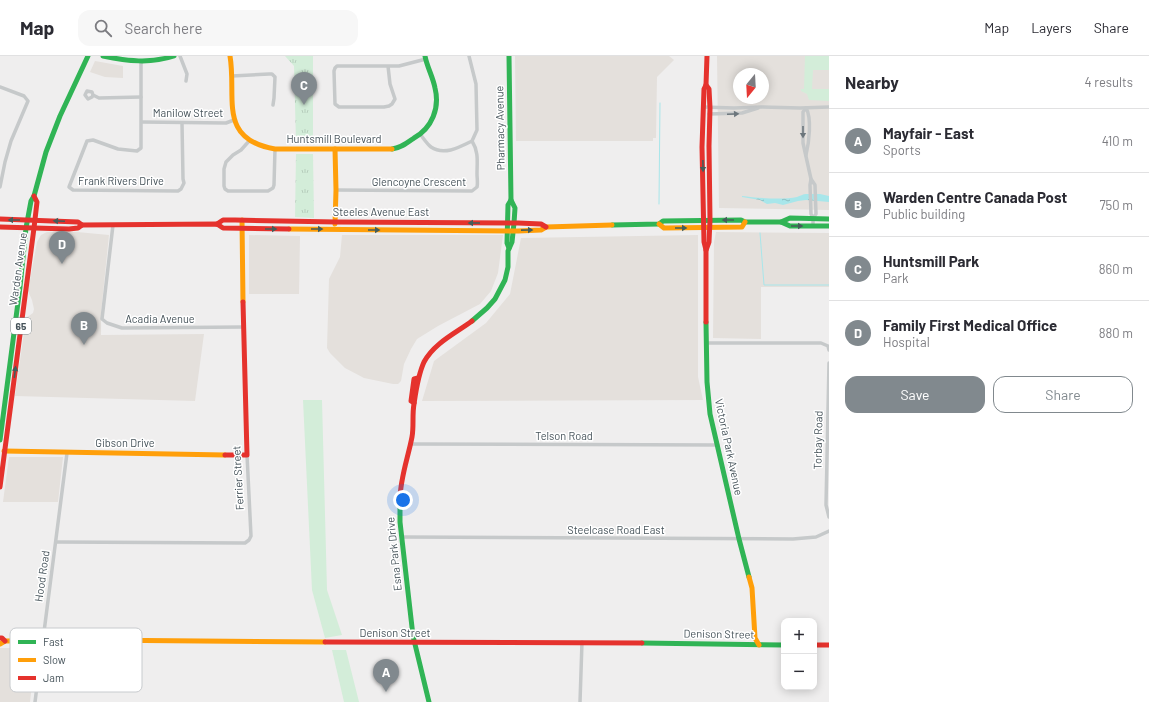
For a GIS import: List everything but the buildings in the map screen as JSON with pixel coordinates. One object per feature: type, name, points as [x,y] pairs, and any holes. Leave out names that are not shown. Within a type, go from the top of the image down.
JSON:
[{"type":"main road","name":"Warden Avenue","points":[[0,440],[26,240],[27,220],[31,201],[34,196],[46,152],[60,116],[88,56]]},
{"type":"main road","points":[[103,56],[128,61],[163,60],[174,56]]},
{"type":"main road","name":"Huntsmill Boulevard","points":[[230,56],[234,120],[244,135],[250,140],[264,147],[275,149],[393,149],[402,147],[426,130],[432,120],[437,105],[436,93],[426,57]]},
{"type":"main road","name":"Pharmacy Avenue","points":[[509,56],[511,200],[514,205],[510,230]]},
{"type":"main road","name":"Victoria Park Avenue","points":[[707,56],[706,85],[704,89],[703,107],[703,228],[706,250],[706,343],[709,405],[739,539],[752,588],[755,638],[759,645]]},
{"type":"main road","name":"Victoria Park Avenue","points":[[706,85],[709,88],[710,108],[710,227],[709,242],[706,250]]},
{"type":"main road","points":[[334,230],[336,222],[335,149]]},
{"type":"main road","name":"Warden Avenue","points":[[0,487],[2,451],[12,394],[35,220],[37,202],[34,196]]},
{"type":"main road","name":"Steeles Avenue East","points":[[217,224],[223,228],[242,229],[541,230],[546,227],[659,224],[663,222],[703,220],[781,222],[790,218],[829,219]]},
{"type":"main road","name":"Steeles Avenue East","points":[[0,220],[78,222],[82,225],[217,224],[223,220],[242,220],[511,223],[541,224],[546,227]]},
{"type":"main road","name":"Ferrier Street","points":[[242,220],[243,328],[247,455]]},
{"type":"main road","name":"Steeles Avenue East","points":[[659,224],[664,228],[703,228],[742,227],[745,222]]},
{"type":"main road","name":"Steeles Avenue East","points":[[781,222],[790,226],[829,226]]},
{"type":"main road","name":"Steeles Avenue East","points":[[0,227],[69,229],[78,228],[82,225]]},
{"type":"main road","name":"Esna Park Drive","points":[[429,702],[415,643],[400,510],[400,490],[413,431],[414,403],[419,380],[418,378],[425,361],[435,349],[442,342],[485,312],[495,300],[506,277],[509,248],[507,243],[510,230]]},
{"type":"main road","points":[[7,390],[12,394]]},
{"type":"main road","name":"Gibson Drive","points":[[2,451],[247,455]]},
{"type":"main road","name":"Denison Street","points":[[0,638],[2,638],[3,643]]},
{"type":"main road","name":"Denison Street","points":[[142,641],[415,643],[582,642],[781,645]]},
{"type":"main road","points":[[817,645],[829,645]]},
{"type":"street","points":[[180,56],[187,74],[186,81]]},
{"type":"street","points":[[420,134],[430,146],[438,150],[449,150],[472,141],[477,130],[476,84],[469,56]]},
{"type":"street","points":[[388,66],[390,84],[395,98],[390,106],[346,108],[339,107],[335,104],[334,71],[338,66],[388,66],[399,66],[426,57]]},
{"type":"street","name":"Frank Rivers Drive","points":[[141,61],[142,146],[140,150],[118,150],[93,140],[87,141],[69,187],[73,190],[178,191],[184,184],[182,122]]},
{"type":"street","points":[[232,76],[272,74],[274,77],[273,105]]},
{"type":"street","points":[[0,87],[24,96],[28,101],[11,141],[0,187]]},
{"type":"street","points":[[93,96],[99,98],[141,97]]},
{"type":"street","points":[[703,107],[829,107]]},
{"type":"street","points":[[703,114],[742,113],[762,107]]},
{"type":"street","points":[[806,108],[803,112],[803,143],[812,179],[815,185],[816,214],[813,218]]},
{"type":"street","points":[[806,108],[808,112],[809,136],[806,157]]},
{"type":"street","name":"Manilow Street","points":[[142,122],[226,123],[234,120]]},
{"type":"street","points":[[250,140],[241,150],[226,162],[224,169],[224,186],[228,191],[268,191],[273,188],[275,149]]},
{"type":"street","name":"Glencoyne Crescent","points":[[336,190],[472,191],[477,187],[478,183],[478,157],[477,149],[472,141]]},
{"type":"street","points":[[812,179],[810,191],[813,226]]},
{"type":"street","name":"Acadia Avenue","points":[[113,225],[102,319],[107,323],[122,328],[243,328]]},
{"type":"street","points":[[706,343],[821,343],[828,346],[829,350]]},
{"type":"street","name":"Torbay Road","points":[[829,363],[826,499],[829,517]]},
{"type":"street","name":"Telson Road","points":[[410,444],[718,446]]},
{"type":"street","name":"Hood Road","points":[[44,628],[67,453]]},
{"type":"street","name":"Ferrier Street","points":[[56,542],[245,543],[251,536],[247,455]]},
{"type":"street","name":"Steelcase Road East","points":[[402,537],[739,539],[807,538],[816,537],[829,531]]},
{"type":"street","points":[[580,702],[582,642]]},
{"type":"street","name":"Hood Road","points":[[35,702],[36,692]]},
{"type":"shaded area","points":[[515,56],[669,56],[674,60],[657,77],[656,138],[653,138],[653,141],[516,141]]},
{"type":"shaded area","points":[[717,56],[829,56],[829,210],[719,208]]},
{"type":"shaded area","points":[[95,61],[123,66],[123,78],[105,77],[90,72]]},
{"type":"shaded area","points":[[47,232],[77,232],[109,235],[101,313],[101,335],[204,334],[195,401],[15,396],[26,318],[33,313],[34,309],[28,291],[37,242],[41,235]]},
{"type":"shaded area","points":[[716,232],[829,233],[829,287],[761,287],[761,339],[713,338],[714,242]]},
{"type":"shaded area","points":[[249,235],[300,236],[299,294],[249,294]]},
{"type":"shaded area","points":[[342,235],[503,235],[498,273],[491,291],[480,304],[417,339],[404,364],[401,381],[398,384],[393,384],[364,378],[345,368],[327,348],[329,279],[340,257]]},
{"type":"shaded area","points":[[698,235],[698,377],[703,400],[422,401],[434,361],[486,323],[510,294],[521,238]]},
{"type":"shaded area","points":[[9,457],[63,457],[58,502],[3,502]]},
{"type":"shaded area","points":[[0,648],[10,648],[10,692],[31,692],[30,702],[0,702]]},
{"type":"green space","points":[[285,56],[313,56],[313,144],[296,143],[294,66]]},
{"type":"green space","points":[[805,56],[829,56],[829,70],[813,70],[812,89],[829,89],[829,101],[809,100],[807,94],[801,91],[801,89],[804,89]]},
{"type":"green space","points":[[296,154],[313,154],[314,218],[295,217]]},
{"type":"green space","points":[[303,400],[322,400],[327,590],[342,635],[325,638],[312,590]]},
{"type":"green space","points":[[332,650],[346,650],[359,702],[344,702]]},
{"type":"water","points":[[806,194],[820,194],[829,196],[829,202],[806,200],[783,205],[775,203],[767,204],[760,200],[742,197],[785,198],[797,197]]},
{"type":"waterway","points":[[659,204],[660,103]]},
{"type":"waterway","points":[[760,233],[764,285],[829,285]]},
{"type":"traffic: fast","points":[[26,228],[31,201],[34,196],[46,152],[60,116],[88,56]]},
{"type":"traffic: fast","points":[[103,56],[138,61],[165,59],[174,56]]},
{"type":"traffic: fast","points":[[392,149],[404,145],[420,134],[426,129],[433,117],[436,95],[425,56]]},
{"type":"traffic: fast","points":[[509,56],[511,200],[508,205],[507,243],[509,248]]},
{"type":"traffic: fast","points":[[472,321],[495,299],[505,280],[508,267],[508,251],[512,242],[514,223],[515,208],[511,200]]},
{"type":"traffic: fast","points":[[612,225],[659,224],[663,221],[741,220],[745,222],[781,222],[790,218],[829,219]]},
{"type":"traffic: fast","points":[[781,222],[790,226],[829,226]]},
{"type":"traffic: fast","points":[[0,440],[20,287],[26,228]]},
{"type":"traffic: fast","points":[[706,322],[707,382],[710,414],[749,577]]},
{"type":"traffic: fast","points":[[400,500],[400,522],[413,636],[429,702]]},
{"type":"traffic: fast","points":[[642,643],[781,645]]},
{"type":"traffic: slow","points":[[230,56],[232,71],[233,114],[237,126],[244,136],[257,144],[275,149],[392,149]]},
{"type":"traffic: slow","points":[[335,149],[335,224]]},
{"type":"traffic: slow","points":[[242,220],[243,302]]},
{"type":"traffic: slow","points":[[659,224],[664,228],[742,227],[745,222]]},
{"type":"traffic: slow","points":[[289,229],[518,231],[541,230],[546,227],[612,225]]},
{"type":"traffic: slow","points":[[4,451],[225,455]]},
{"type":"traffic: slow","points":[[749,577],[752,588],[755,638],[759,645]]},
{"type":"traffic: slow","points":[[142,640],[325,642]]},
{"type":"traffic: slow","points":[[0,644],[5,641],[10,641]]},
{"type":"traffic: jam","points":[[706,322],[706,250],[704,242],[702,147],[707,56]]},
{"type":"traffic: jam","points":[[706,85],[709,89],[710,108],[710,220],[709,242],[706,250]]},
{"type":"traffic: jam","points":[[34,196],[37,202],[34,228]]},
{"type":"traffic: jam","points":[[0,219],[78,222],[82,225]]},
{"type":"traffic: jam","points":[[217,224],[223,220],[235,220],[518,223],[541,224],[546,227]]},
{"type":"traffic: jam","points":[[0,227],[69,229],[78,228],[82,225],[217,224],[223,228],[289,229]]},
{"type":"traffic: jam","points":[[0,487],[34,228]]},
{"type":"traffic: jam","points":[[225,455],[247,455],[243,302]]},
{"type":"traffic: jam","points":[[400,500],[403,476],[412,437],[413,408],[419,377],[424,362],[433,349],[472,321]]},
{"type":"traffic: jam","points":[[414,403],[411,401],[414,379],[418,378]]},
{"type":"traffic: jam","points":[[0,638],[5,641]]},
{"type":"traffic: jam","points":[[325,642],[642,643]]},
{"type":"traffic: jam","points":[[817,645],[829,645]]},
{"type":"place","name":"Huntsmill Park","points":[[304,105]]},
{"type":"place","name":"Family First Medical Office","points":[[62,264]]},
{"type":"place","name":"Warden Centre Canada Post","points":[[84,345]]},
{"type":"place","name":"Mayfair - East","points":[[386,692]]}]
